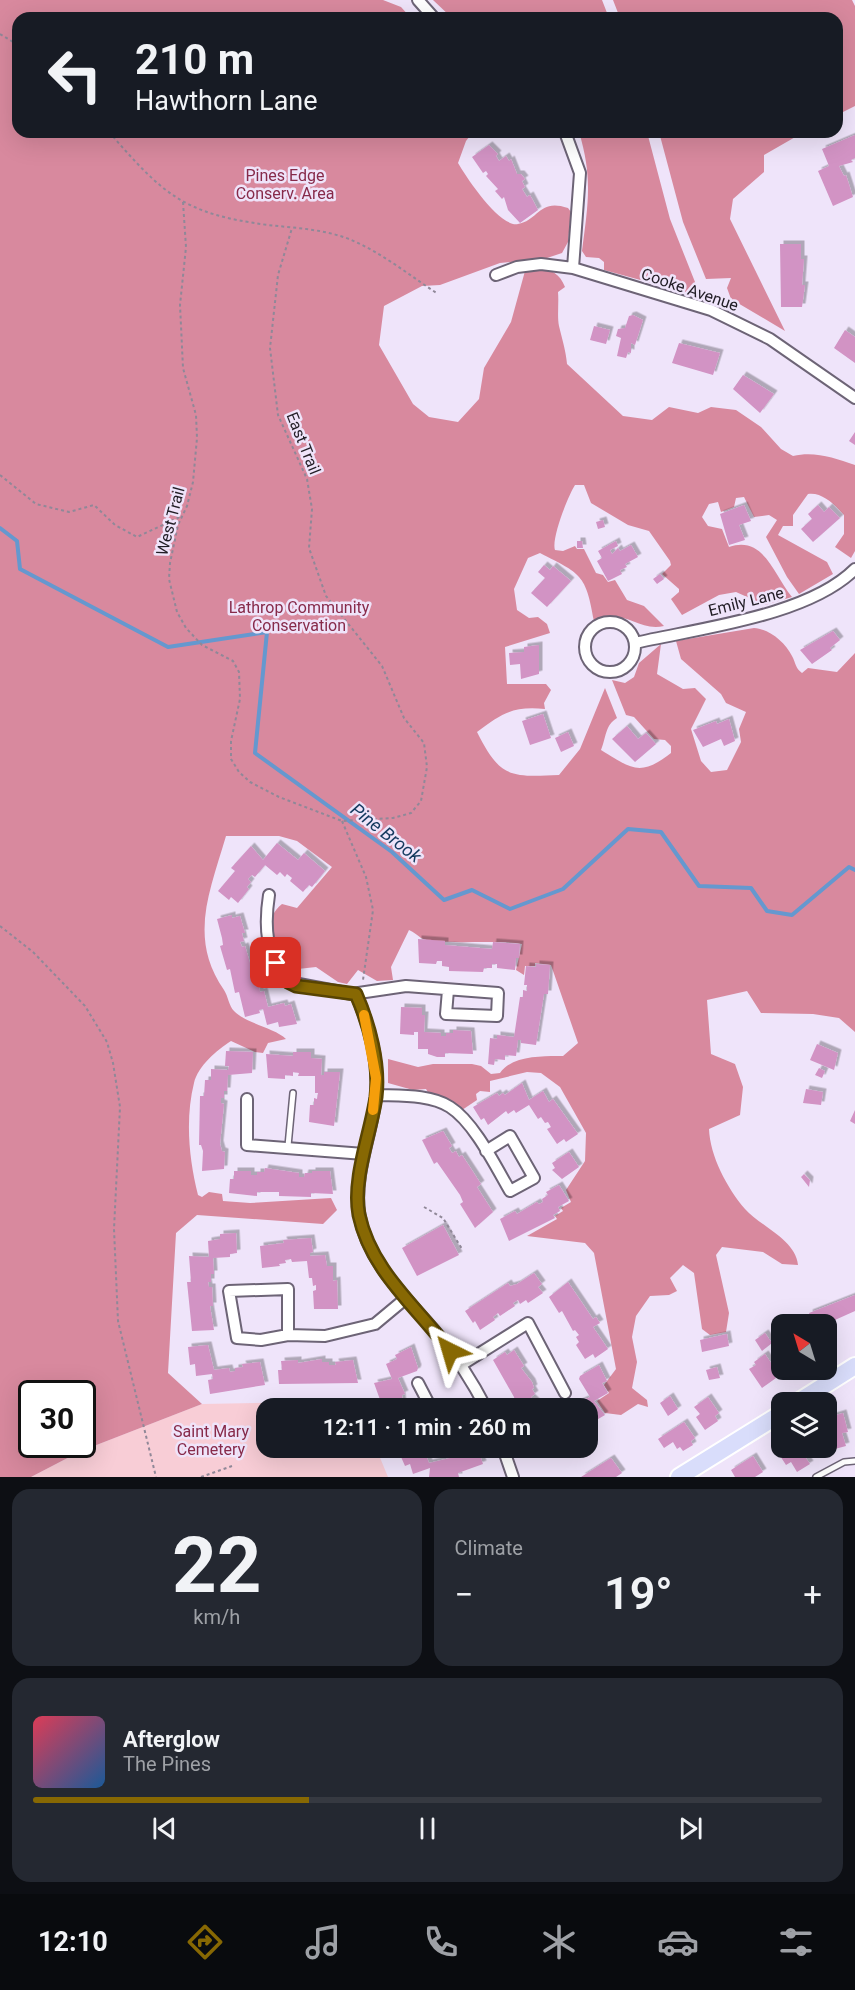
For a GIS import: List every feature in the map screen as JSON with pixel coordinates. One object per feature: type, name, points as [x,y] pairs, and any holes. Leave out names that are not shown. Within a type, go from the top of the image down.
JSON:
[{"type":"main road","points":[[814,1392],[855,1366]]},
{"type":"main road","points":[[679,1477],[771,1420]]},
{"type":"street","points":[[418,0],[429,12]]},
{"type":"street","points":[[567,138],[580,173],[573,268]]},
{"type":"street","name":"Cooke Avenue","points":[[496,275],[517,267],[542,264],[573,268],[711,310],[742,323],[770,339],[855,398]]},
{"type":"street","name":"Emily Lane","points":[[635,643],[794,604],[830,588],[855,569]]},
{"type":"street","points":[[606,622],[617,623],[627,628],[635,643],[634,654],[629,664],[614,672],[598,670],[589,662],[585,652],[587,635],[595,626],[606,622]]},
{"type":"street","points":[[269,895],[265,918],[267,941],[288,982],[356,994],[406,986],[498,993],[497,1016],[446,1014],[448,990]]},
{"type":"street","points":[[356,994],[372,1046],[376,1095],[364,1154],[359,1214],[374,1255],[405,1299],[461,1365],[479,1398]]},
{"type":"street","points":[[376,1095],[422,1099],[450,1107],[467,1124],[510,1191],[534,1178],[510,1136],[486,1151]]},
{"type":"street","points":[[247,1099],[247,1145],[288,1146],[364,1154]]},
{"type":"street","points":[[288,1335],[288,1289],[229,1291],[237,1338],[261,1340],[288,1335],[326,1336],[375,1324],[405,1299]]},
{"type":"street","points":[[461,1365],[528,1323],[565,1393]]},
{"type":"street","points":[[418,1383],[426,1398]]},
{"type":"street","points":[[506,1458],[512,1476]]},
{"type":"lane","points":[[288,1146],[293,1093]]},
{"type":"lane","points":[[816,1477],[844,1462],[855,1461]]},
{"type":"path","points":[[114,138],[150,179],[166,193],[192,207],[242,222],[322,231],[348,239],[369,249],[438,294]]},
{"type":"path","name":"West Trail","points":[[183,202],[186,247],[180,305],[183,368],[196,415],[197,438],[193,482],[176,535],[169,579],[177,612],[202,645],[233,661],[239,672],[240,699],[231,741],[231,759],[239,772],[250,782],[279,798],[342,821]]},
{"type":"path","name":"East Trail","points":[[292,228],[278,275],[270,348],[278,414],[308,479],[312,509],[309,548],[311,559],[326,596],[382,666],[404,718],[424,743],[427,767],[421,801],[411,813],[393,818],[342,821]]},
{"type":"path","points":[[0,475],[36,504],[69,512],[94,505],[115,525],[137,537],[182,516]]},
{"type":"path","points":[[342,821],[366,877],[373,910],[362,973],[363,983]]},
{"type":"path","points":[[0,926],[33,952],[85,1006],[107,1042],[113,1063],[120,1107],[114,1229],[118,1321],[156,1477]]},
{"type":"path","points":[[424,1207],[443,1218],[462,1249]]},
{"type":"path","points":[[201,1477],[232,1466]]},
{"type":"green space","points":[[0,0],[383,0],[401,7],[406,12],[12,12],[12,138],[468,138],[458,163],[493,210],[502,218],[518,224],[551,206],[568,208],[571,212],[568,242],[562,253],[544,259],[500,263],[440,285],[422,286],[384,306],[379,345],[413,404],[429,417],[458,422],[479,399],[484,368],[511,322],[525,271],[544,269],[558,276],[565,287],[558,292],[558,318],[567,364],[623,416],[652,420],[669,407],[698,413],[711,407],[736,410],[761,427],[781,449],[793,456],[817,455],[855,465],[855,551],[851,558],[835,547],[844,534],[844,515],[832,503],[818,495],[808,494],[793,515],[793,526],[783,526],[778,535],[827,562],[833,574],[799,594],[787,577],[766,537],[777,520],[769,515],[754,517],[744,497],[736,498],[734,507],[721,512],[718,502],[709,504],[702,517],[708,526],[722,529],[729,547],[741,545],[760,552],[792,597],[765,605],[736,592],[719,595],[682,615],[671,599],[679,592],[679,589],[662,574],[671,565],[670,561],[649,531],[628,525],[591,503],[584,485],[575,485],[555,537],[555,550],[563,551],[575,546],[577,549],[584,549],[596,573],[603,575],[608,582],[615,580],[627,600],[644,606],[664,626],[646,626],[613,616],[594,621],[584,584],[573,571],[540,553],[528,558],[514,589],[517,610],[529,618],[538,617],[547,624],[550,633],[505,647],[507,684],[546,684],[551,690],[544,703],[545,709],[534,708],[508,712],[477,732],[493,758],[508,772],[529,776],[559,775],[580,749],[605,688],[617,718],[608,728],[601,750],[636,768],[643,768],[660,761],[671,753],[671,746],[665,740],[654,739],[634,717],[626,715],[612,680],[625,683],[634,677],[639,663],[661,644],[657,674],[683,689],[695,688],[706,699],[691,729],[701,761],[711,772],[727,770],[741,742],[739,729],[746,712],[726,703],[721,694],[681,659],[676,641],[754,628],[760,629],[781,641],[802,673],[808,668],[837,672],[855,653],[855,1032],[839,1018],[813,1014],[761,1013],[747,991],[707,1000],[711,1054],[735,1064],[743,1087],[740,1115],[709,1129],[716,1161],[738,1201],[791,1248],[798,1265],[782,1264],[763,1252],[722,1247],[716,1255],[729,1313],[726,1332],[710,1335],[702,1329],[694,1273],[683,1265],[670,1278],[677,1291],[669,1295],[650,1296],[636,1316],[632,1337],[637,1362],[632,1388],[647,1400],[648,1407],[638,1404],[621,1415],[605,1413],[598,1400],[609,1393],[604,1385],[616,1369],[594,1253],[585,1243],[527,1236],[557,1219],[555,1216],[563,1211],[561,1208],[571,1202],[566,1190],[585,1161],[586,1133],[560,1087],[541,1073],[527,1072],[490,1081],[490,1092],[480,1091],[476,1094],[477,1100],[462,1110],[430,1096],[426,1089],[413,1090],[388,1083],[388,1059],[418,1067],[433,1064],[472,1064],[481,1066],[491,1074],[500,1073],[505,1067],[520,1060],[563,1056],[578,1043],[551,965],[535,963],[535,966],[525,966],[524,975],[516,970],[522,944],[440,942],[421,938],[409,930],[391,967],[393,980],[377,981],[358,970],[347,984],[338,982],[316,967],[289,970],[278,954],[271,936],[270,927],[275,911],[282,904],[297,908],[332,867],[297,841],[279,836],[226,836],[209,895],[205,933],[207,952],[213,971],[234,1011],[286,1039],[268,1043],[263,1053],[255,1052],[231,1041],[214,1054],[196,1077],[191,1097],[189,1125],[190,1153],[198,1195],[202,1197],[209,1192],[222,1194],[223,1201],[250,1203],[331,1198],[337,1210],[323,1224],[197,1215],[176,1233],[168,1373],[202,1404],[96,1445],[96,1380],[18,1380],[18,1458],[68,1458],[31,1477],[0,1477]]},
{"type":"green space","points":[[433,0],[602,0],[607,12],[446,12]]},
{"type":"green space","points":[[613,0],[852,0],[855,6],[855,106],[843,112],[843,12],[618,12]]},
{"type":"green space","points":[[580,138],[649,138],[670,219],[695,282],[695,295],[604,270],[604,262],[599,258],[586,257],[582,251],[588,177]]},
{"type":"green space","points":[[661,138],[794,138],[764,155],[764,172],[733,199],[730,219],[785,331],[731,299],[727,288],[731,278],[706,279],[683,222]]},
{"type":"green space","name":"Saint Mary Cemetery","points":[[256,1403],[256,1458],[380,1458],[388,1477],[31,1477],[68,1458],[96,1458],[96,1445],[202,1404]]},
{"type":"building","points":[[855,135],[855,158],[851,160],[853,162],[839,166],[844,176],[846,175],[853,197],[833,206],[818,171],[829,166],[822,149]]},
{"type":"building","points":[[489,145],[498,154],[496,156],[499,161],[506,156],[509,161],[511,159],[517,174],[521,174],[525,179],[522,181],[525,187],[522,189],[527,197],[530,195],[538,210],[520,223],[508,210],[504,197],[502,199],[495,191],[498,189],[486,176],[488,174],[486,171],[483,173],[472,157]]},
{"type":"building","points":[[780,244],[801,244],[801,259],[804,259],[802,285],[805,285],[802,307],[781,307]]},
{"type":"building","points":[[633,315],[643,320],[635,345],[631,343],[631,353],[628,352],[626,358],[617,356],[621,338],[616,336],[618,329],[625,328],[629,316]]},
{"type":"building","points":[[594,326],[610,330],[606,344],[590,340]]},
{"type":"building","points":[[845,330],[855,337],[855,363],[834,348]]},
{"type":"building","points":[[679,343],[720,353],[713,375],[672,363]]},
{"type":"building","points":[[743,375],[774,394],[760,413],[733,389]]},
{"type":"building","points":[[855,432],[855,445],[849,441]]},
{"type":"building","points":[[744,505],[751,521],[739,525],[745,540],[729,545],[720,514]]},
{"type":"building","points":[[818,505],[824,512],[829,507],[840,518],[813,542],[801,529],[812,519],[808,514]]},
{"type":"building","points":[[603,520],[605,527],[598,529],[596,522]]},
{"type":"building","points":[[577,541],[582,541],[583,548],[577,548]]},
{"type":"building","points":[[616,541],[618,546],[610,550],[612,554],[618,548],[620,551],[631,545],[638,557],[625,564],[627,567],[620,570],[622,574],[608,581],[597,561],[602,558],[598,551]]},
{"type":"building","points":[[544,565],[550,570],[553,566],[571,581],[547,607],[531,593],[545,578],[538,572]]},
{"type":"building","points":[[660,574],[664,579],[657,584],[653,579]]},
{"type":"building","points":[[833,631],[840,640],[830,648],[832,650],[812,664],[800,650]]},
{"type":"building","points":[[539,645],[539,674],[521,679],[520,664],[510,665],[509,653],[524,652],[524,647]]},
{"type":"building","points":[[543,714],[551,738],[530,745],[522,721]]},
{"type":"building","points":[[729,719],[735,741],[724,746],[721,739],[703,747],[693,730],[716,721],[717,724]]},
{"type":"building","points":[[627,726],[638,739],[646,733],[656,744],[635,762],[612,739]]},
{"type":"building","points":[[568,732],[574,746],[561,752],[555,738]]},
{"type":"building","points":[[277,843],[298,860],[304,853],[325,871],[312,887],[309,885],[303,892],[290,881],[292,878],[287,874],[285,877],[280,872],[277,875],[265,865],[255,877],[252,875],[248,879],[251,882],[247,887],[249,889],[238,903],[231,897],[229,900],[218,891],[235,871],[231,868],[251,846],[263,860]]},
{"type":"building","points":[[232,915],[232,918],[240,916],[245,933],[242,933],[244,941],[240,942],[242,947],[245,946],[250,963],[253,962],[258,979],[254,981],[255,986],[259,985],[260,992],[264,991],[268,1007],[284,1003],[285,1006],[291,1004],[297,1024],[279,1027],[278,1022],[267,1025],[263,1009],[259,1010],[260,1013],[245,1017],[239,992],[235,993],[230,969],[227,970],[220,946],[223,945],[217,919]]},
{"type":"building","points":[[418,939],[445,941],[445,945],[492,949],[493,942],[520,944],[519,958],[516,958],[515,970],[497,968],[497,964],[492,964],[492,968],[484,968],[483,972],[449,971],[449,967],[442,966],[442,961],[437,961],[436,964],[419,963]]},
{"type":"building","points":[[536,964],[550,965],[548,994],[544,994],[536,1045],[521,1043],[521,1040],[518,1040],[516,1056],[505,1055],[505,1060],[495,1059],[494,1065],[488,1064],[490,1038],[497,1039],[497,1035],[514,1037],[520,997],[523,997],[523,990],[527,991],[527,985],[524,985],[526,966],[536,967]]},
{"type":"building","points":[[401,1007],[422,1008],[422,1015],[425,1015],[424,1032],[441,1033],[441,1036],[446,1036],[446,1033],[453,1033],[453,1030],[471,1031],[473,1054],[445,1053],[445,1057],[437,1057],[428,1054],[428,1049],[418,1049],[418,1032],[414,1032],[414,1035],[400,1034]]},
{"type":"building","points":[[817,1044],[838,1053],[834,1070],[810,1060]]},
{"type":"building","points":[[226,1051],[253,1052],[252,1073],[228,1075],[227,1091],[224,1091],[224,1098],[221,1098],[221,1103],[224,1104],[220,1144],[222,1151],[225,1152],[224,1169],[202,1171],[203,1151],[199,1145],[200,1096],[204,1096],[205,1080],[211,1080],[211,1069],[228,1070],[229,1066],[225,1066]]},
{"type":"building","points":[[293,1052],[311,1052],[311,1058],[322,1059],[321,1075],[324,1075],[324,1072],[340,1072],[334,1126],[309,1122],[310,1105],[314,1105],[314,1098],[317,1099],[318,1093],[315,1093],[315,1076],[298,1076],[299,1073],[293,1072],[293,1076],[285,1075],[285,1079],[268,1078],[266,1054],[293,1056]]},
{"type":"building","points":[[819,1068],[825,1071],[822,1078],[815,1075]]},
{"type":"building","points":[[522,1083],[529,1100],[543,1091],[549,1102],[553,1099],[578,1134],[566,1142],[564,1139],[557,1144],[547,1129],[551,1127],[548,1122],[545,1123],[541,1117],[538,1119],[529,1105],[516,1113],[514,1110],[508,1114],[506,1111],[488,1125],[484,1118],[481,1120],[473,1107],[497,1093],[499,1096],[503,1093],[505,1095]]},
{"type":"building","points":[[806,1089],[823,1092],[821,1105],[803,1103]]},
{"type":"building","points":[[855,1110],[855,1124],[850,1121]]},
{"type":"building","points":[[443,1131],[452,1146],[449,1148],[452,1153],[456,1151],[459,1157],[462,1155],[481,1184],[477,1187],[493,1212],[475,1228],[460,1204],[463,1202],[460,1195],[437,1162],[434,1164],[422,1140]]},
{"type":"building","points":[[569,1152],[579,1167],[562,1179],[552,1170],[555,1168],[552,1163]]},
{"type":"building","points":[[265,1168],[299,1173],[299,1177],[304,1177],[305,1173],[312,1173],[312,1171],[330,1171],[333,1194],[311,1193],[311,1197],[279,1196],[279,1192],[257,1192],[257,1196],[229,1193],[230,1179],[234,1179],[234,1171],[251,1171],[251,1175],[257,1175],[257,1172],[264,1172]]},
{"type":"building","points":[[804,1174],[810,1180],[809,1187],[801,1177]]},
{"type":"building","points":[[559,1185],[569,1201],[558,1207],[560,1211],[553,1215],[555,1218],[509,1241],[500,1219],[515,1211],[517,1214],[537,1202],[539,1204],[543,1202],[542,1199],[548,1195],[546,1192]]},
{"type":"building","points":[[443,1225],[459,1255],[417,1276],[402,1248]]},
{"type":"building","points":[[236,1233],[237,1253],[230,1254],[230,1257],[213,1258],[214,1274],[211,1274],[211,1282],[208,1282],[209,1287],[212,1287],[213,1306],[210,1306],[214,1330],[192,1331],[187,1282],[191,1282],[189,1256],[209,1257],[208,1241],[220,1239],[220,1234]]},
{"type":"building","points":[[311,1238],[313,1252],[310,1256],[325,1255],[327,1266],[333,1266],[333,1281],[337,1280],[338,1309],[314,1309],[313,1291],[316,1290],[316,1285],[313,1286],[312,1278],[309,1278],[307,1261],[292,1262],[291,1259],[285,1260],[286,1263],[279,1264],[280,1266],[262,1268],[260,1246],[284,1243],[283,1240]]},
{"type":"building","points":[[534,1273],[542,1284],[538,1287],[543,1293],[528,1303],[526,1300],[520,1304],[518,1300],[513,1303],[515,1306],[500,1316],[498,1313],[493,1317],[495,1320],[480,1330],[475,1321],[473,1323],[465,1311],[508,1283],[510,1286],[517,1284]]},
{"type":"building","points":[[568,1282],[593,1319],[596,1317],[600,1323],[593,1327],[608,1349],[595,1358],[593,1354],[585,1359],[576,1345],[579,1342],[576,1337],[579,1335],[575,1330],[573,1331],[562,1311],[559,1313],[549,1297]]},
{"type":"building","points":[[855,1295],[855,1311],[837,1319],[837,1314],[809,1313]]},
{"type":"building","points":[[765,1333],[771,1344],[762,1351],[755,1340]]},
{"type":"building","points":[[727,1334],[729,1346],[702,1352],[700,1340]]},
{"type":"building","points":[[208,1345],[214,1370],[229,1368],[230,1372],[235,1371],[235,1368],[243,1367],[242,1364],[260,1362],[265,1385],[210,1394],[208,1380],[213,1379],[212,1374],[196,1376],[195,1364],[190,1365],[188,1347]]},
{"type":"building","points":[[411,1347],[417,1371],[398,1378],[405,1394],[402,1395],[402,1398],[379,1398],[374,1383],[392,1379],[386,1364],[397,1359],[395,1355]]},
{"type":"building","points":[[514,1350],[524,1366],[521,1368],[534,1388],[532,1389],[535,1394],[532,1398],[514,1398],[493,1360],[505,1352],[507,1355]]},
{"type":"building","points":[[765,1354],[771,1363],[771,1380],[773,1380],[762,1388],[749,1369],[756,1365],[754,1362]]},
{"type":"building","points":[[322,1359],[322,1362],[329,1362],[329,1365],[353,1360],[358,1383],[279,1384],[278,1370],[282,1370],[281,1361],[298,1360],[298,1363]]},
{"type":"building","points":[[599,1365],[607,1381],[602,1383],[608,1393],[598,1399],[588,1398],[590,1397],[579,1379],[580,1376]]},
{"type":"building","points":[[717,1367],[720,1378],[709,1380],[706,1370]]},
{"type":"building","points":[[670,1396],[678,1409],[668,1416],[660,1403]]},
{"type":"building","points":[[708,1397],[719,1413],[715,1416],[718,1421],[705,1430],[696,1417],[700,1414],[694,1407]]},
{"type":"building","points":[[598,1406],[605,1415],[598,1419]]},
{"type":"building","points":[[843,1413],[848,1432],[842,1433],[846,1446],[837,1448],[837,1415]]},
{"type":"building","points":[[684,1422],[695,1438],[691,1441],[693,1445],[683,1451],[680,1447],[677,1449],[673,1442],[664,1448],[658,1439]]},
{"type":"building","points":[[753,1456],[763,1472],[755,1477],[735,1477],[731,1470]]},
{"type":"building","points":[[402,1458],[427,1458],[429,1463],[450,1458],[481,1458],[483,1464],[458,1473],[459,1477],[429,1477],[430,1468],[413,1474],[410,1464],[405,1466]]},
{"type":"building","points":[[611,1458],[622,1473],[616,1477],[581,1477]]},
{"type":"building","points":[[781,1458],[806,1458],[810,1464],[797,1472],[791,1462],[786,1465]]},
{"type":"waterway","name":"Pine Brook","points":[[0,528],[17,541],[20,569],[168,647],[267,632],[255,753],[392,852],[444,900],[472,890],[510,909],[563,889],[628,829],[661,832],[699,886],[751,888],[767,911],[792,915],[849,867],[855,870]]},
{"type":"slow traffic","points":[[364,1015],[372,1046],[376,1078],[373,1110]]},
{"type":"route","points":[[276,963],[288,982],[296,986],[356,994],[369,1032],[376,1078],[376,1095],[359,1191],[359,1214],[374,1255],[405,1299],[440,1336],[450,1351]]},
{"type":"park label","name":"Pines Edge Conserv. Area","points":[[285,184]]},
{"type":"park label","name":"Lathrop Community Conservation","points":[[299,616]]}]
